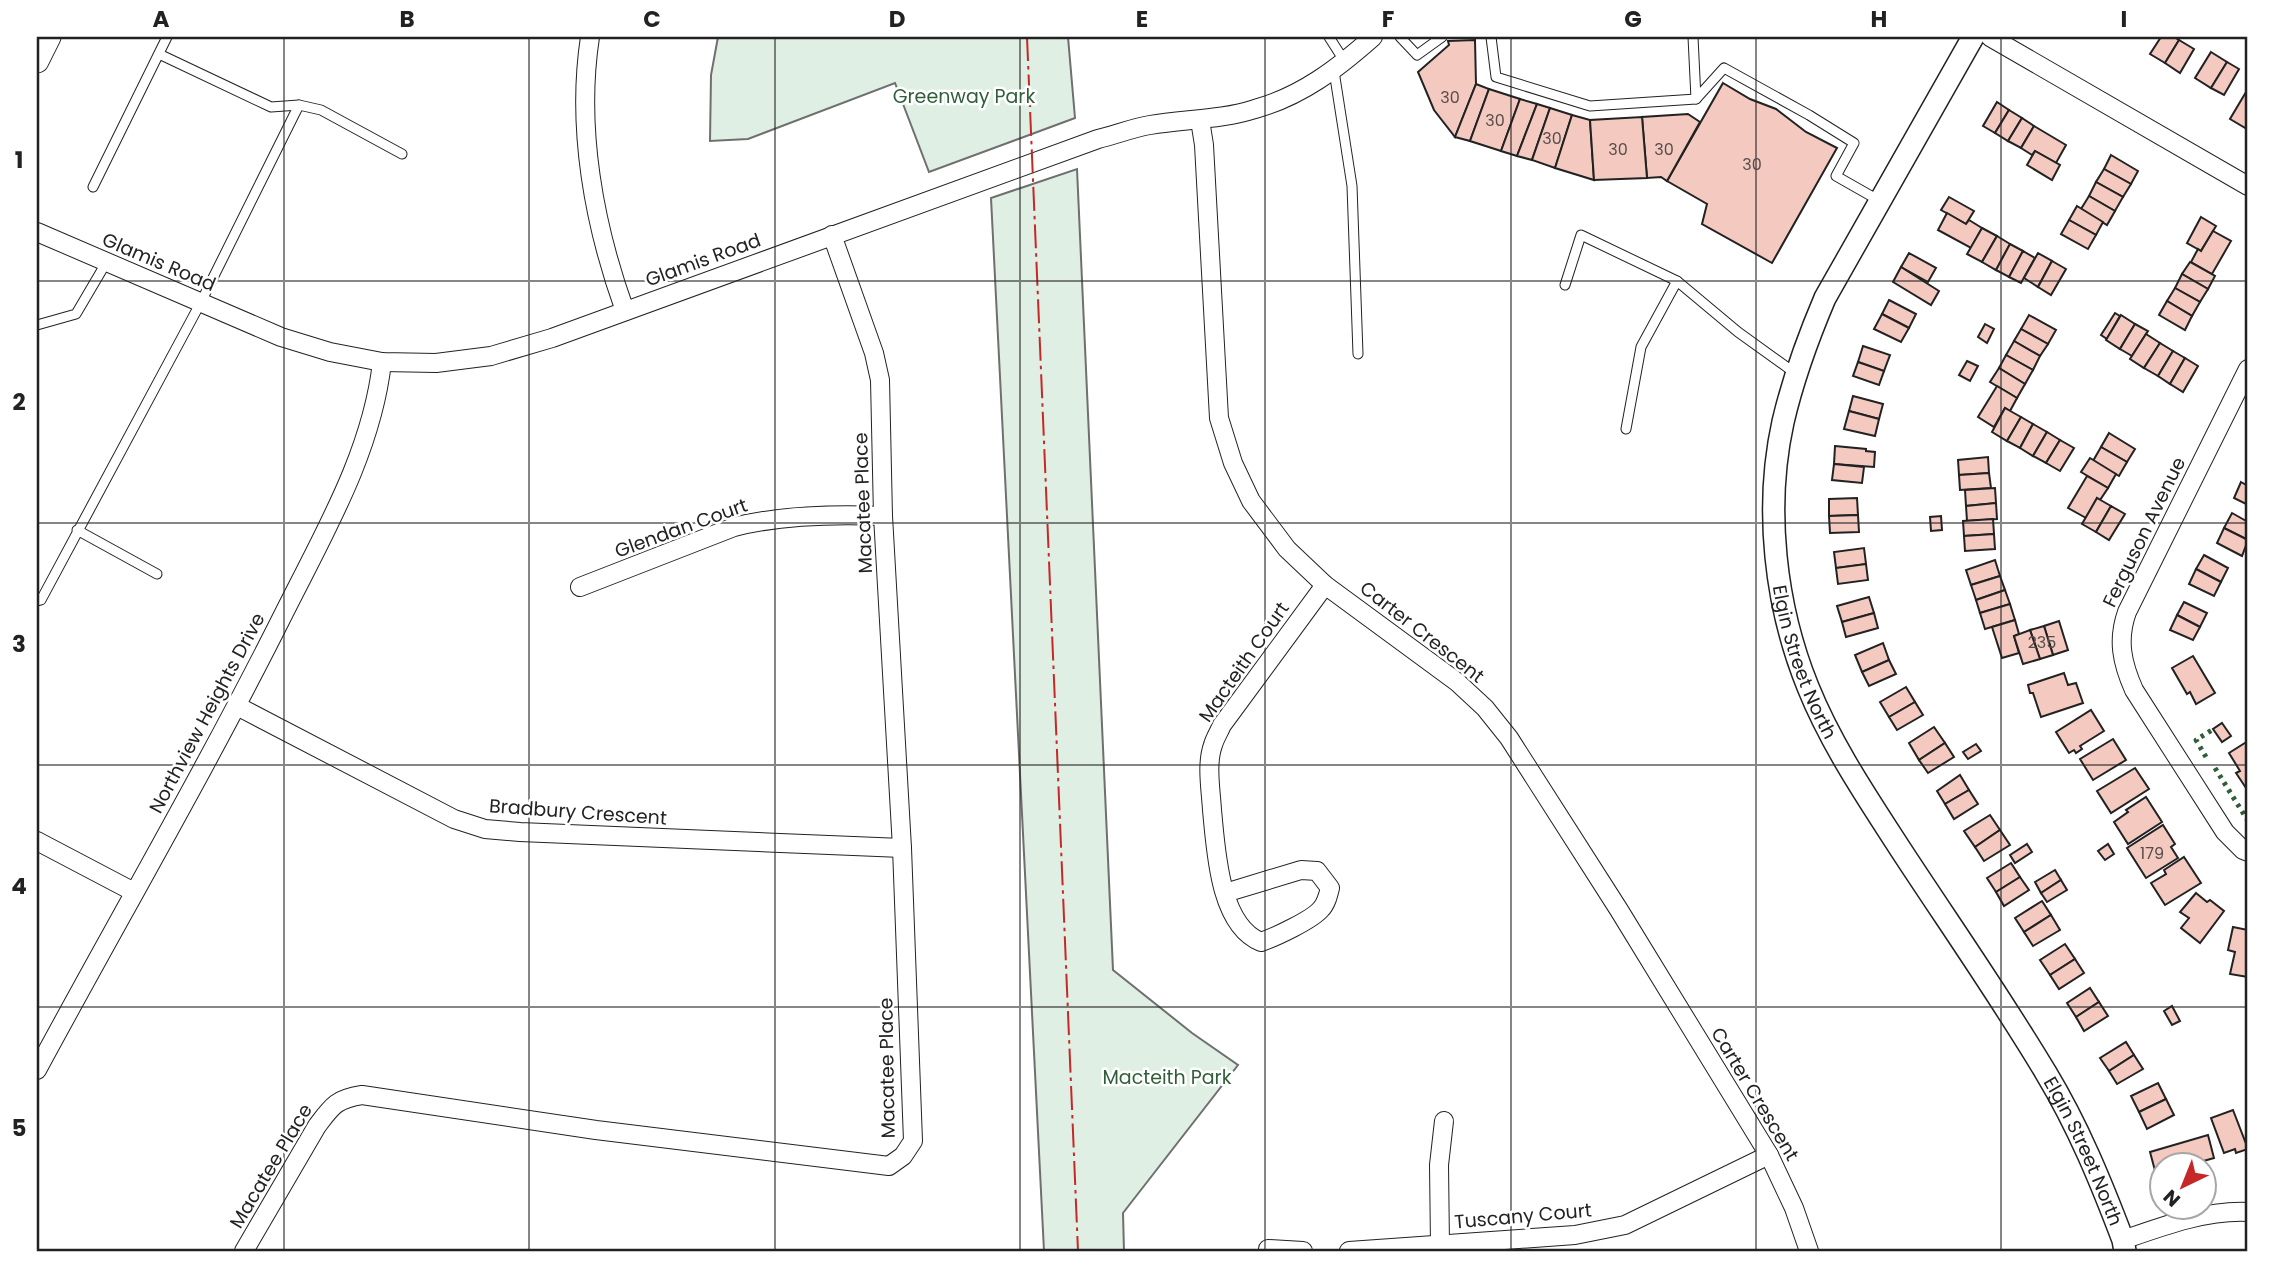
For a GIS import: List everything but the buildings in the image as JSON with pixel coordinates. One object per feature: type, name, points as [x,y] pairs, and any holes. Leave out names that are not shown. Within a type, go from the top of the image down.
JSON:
[{"type":"main road","points":[[37,61],[49,37]]},
{"type":"street","points":[[590,37],[586,119],[590,182],[625,311]]},
{"type":"street","name":"Glamis Road","points":[[37,232],[281,337],[330,352],[382,362],[436,363],[491,356],[552,338],[1098,139],[1150,125],[1200,120],[1255,110],[1281,100],[1340,66],[1373,37]]},
{"type":"street","name":"Elgin Street North","points":[[1973,37],[1825,298],[1806,342],[1783,424],[1775,480],[1775,556],[1789,629],[1807,685],[1831,737],[1886,828],[2047,1074],[2091,1156],[2124,1246]]},
{"type":"street","points":[[1990,37],[2248,186]]},
{"type":"street","name":"Carter Crescent","points":[[1200,120],[1204,145],[1219,418],[1233,463],[1251,501],[1286,549],[1325,584],[1457,682],[1485,709],[1509,738],[1619,910],[1769,1155],[1794,1208],[1809,1251]]},
{"type":"street","name":"Macatee Place","points":[[244,1251],[317,1126],[328,1111],[343,1098],[362,1095],[596,1130],[889,1166],[903,1156],[913,1141],[902,848],[883,516],[880,380],[874,353],[832,235]]},
{"type":"street","name":"Northview Heights Drive","points":[[37,1070],[237,706],[335,511],[360,454],[378,391],[382,362]]},
{"type":"street","name":"Ferguson Avenue","points":[[2248,369],[2127,612],[2122,626],[2121,643],[2123,666],[2134,690],[2225,832],[2248,852]]},
{"type":"street","name":"Glendan Court","points":[[580,587],[734,527],[758,521],[854,514],[883,516]]},
{"type":"street","name":"Macteith Court","points":[[1225,893],[1301,870],[1317,871],[1330,888],[1320,911],[1275,937],[1261,942],[1251,938],[1241,928],[1225,893],[1217,859],[1211,798],[1212,746],[1222,725],[1325,584]]},
{"type":"street","name":"Bradbury Crescent","points":[[237,706],[408,797],[454,819],[485,829],[902,848]]},
{"type":"street","points":[[37,841],[134,892]]},
{"type":"street","points":[[1440,1245],[1439,1165],[1444,1121]]},
{"type":"street","name":"Tuscany Court","points":[[1349,1251],[1575,1235],[1625,1225],[1769,1155]]},
{"type":"street","points":[[2124,1246],[2155,1229],[2226,1211],[2248,1212]]},
{"type":"street","points":[[1268,1249],[1303,1251]]},
{"type":"lane","points":[[93,187],[167,37]]},
{"type":"lane","points":[[1329,37],[1340,66],[1352,186],[1358,354]]},
{"type":"lane","points":[[1400,37],[1417,55],[1442,37]]},
{"type":"lane","points":[[1490,37],[1496,77],[1576,102],[1601,106],[1696,99],[1724,68],[1854,143],[1836,176],[1880,201]]},
{"type":"lane","points":[[1693,37],[1696,99]]},
{"type":"lane","points":[[159,54],[271,107],[299,106],[321,110],[402,154]]},
{"type":"lane","points":[[37,601],[41,600],[201,302],[299,106]]},
{"type":"lane","points":[[1565,285],[1581,235],[1676,281],[1738,332],[1796,374]]},
{"type":"lane","points":[[37,325],[76,314],[106,263]]},
{"type":"lane","points":[[1626,429],[1641,347],[1676,281]]},
{"type":"lane","points":[[77,530],[157,574]]},
{"type":"green space","name":"Greenway Park","points":[[718,37],[1068,37],[1075,118],[929,172],[895,83],[748,139],[710,141],[711,75]]},
{"type":"green space","name":"Macteith Park","points":[[1077,169],[1113,970],[1192,1033],[1238,1065],[1123,1213],[1124,1251],[1044,1251],[991,198]]},
{"type":"hedge","points":[[2206,757],[2196,740],[2212,730]]},
{"type":"hedge","points":[[2215,768],[2248,821]]},
{"type":"power","points":[[1027,37],[1078,1251]]}]
